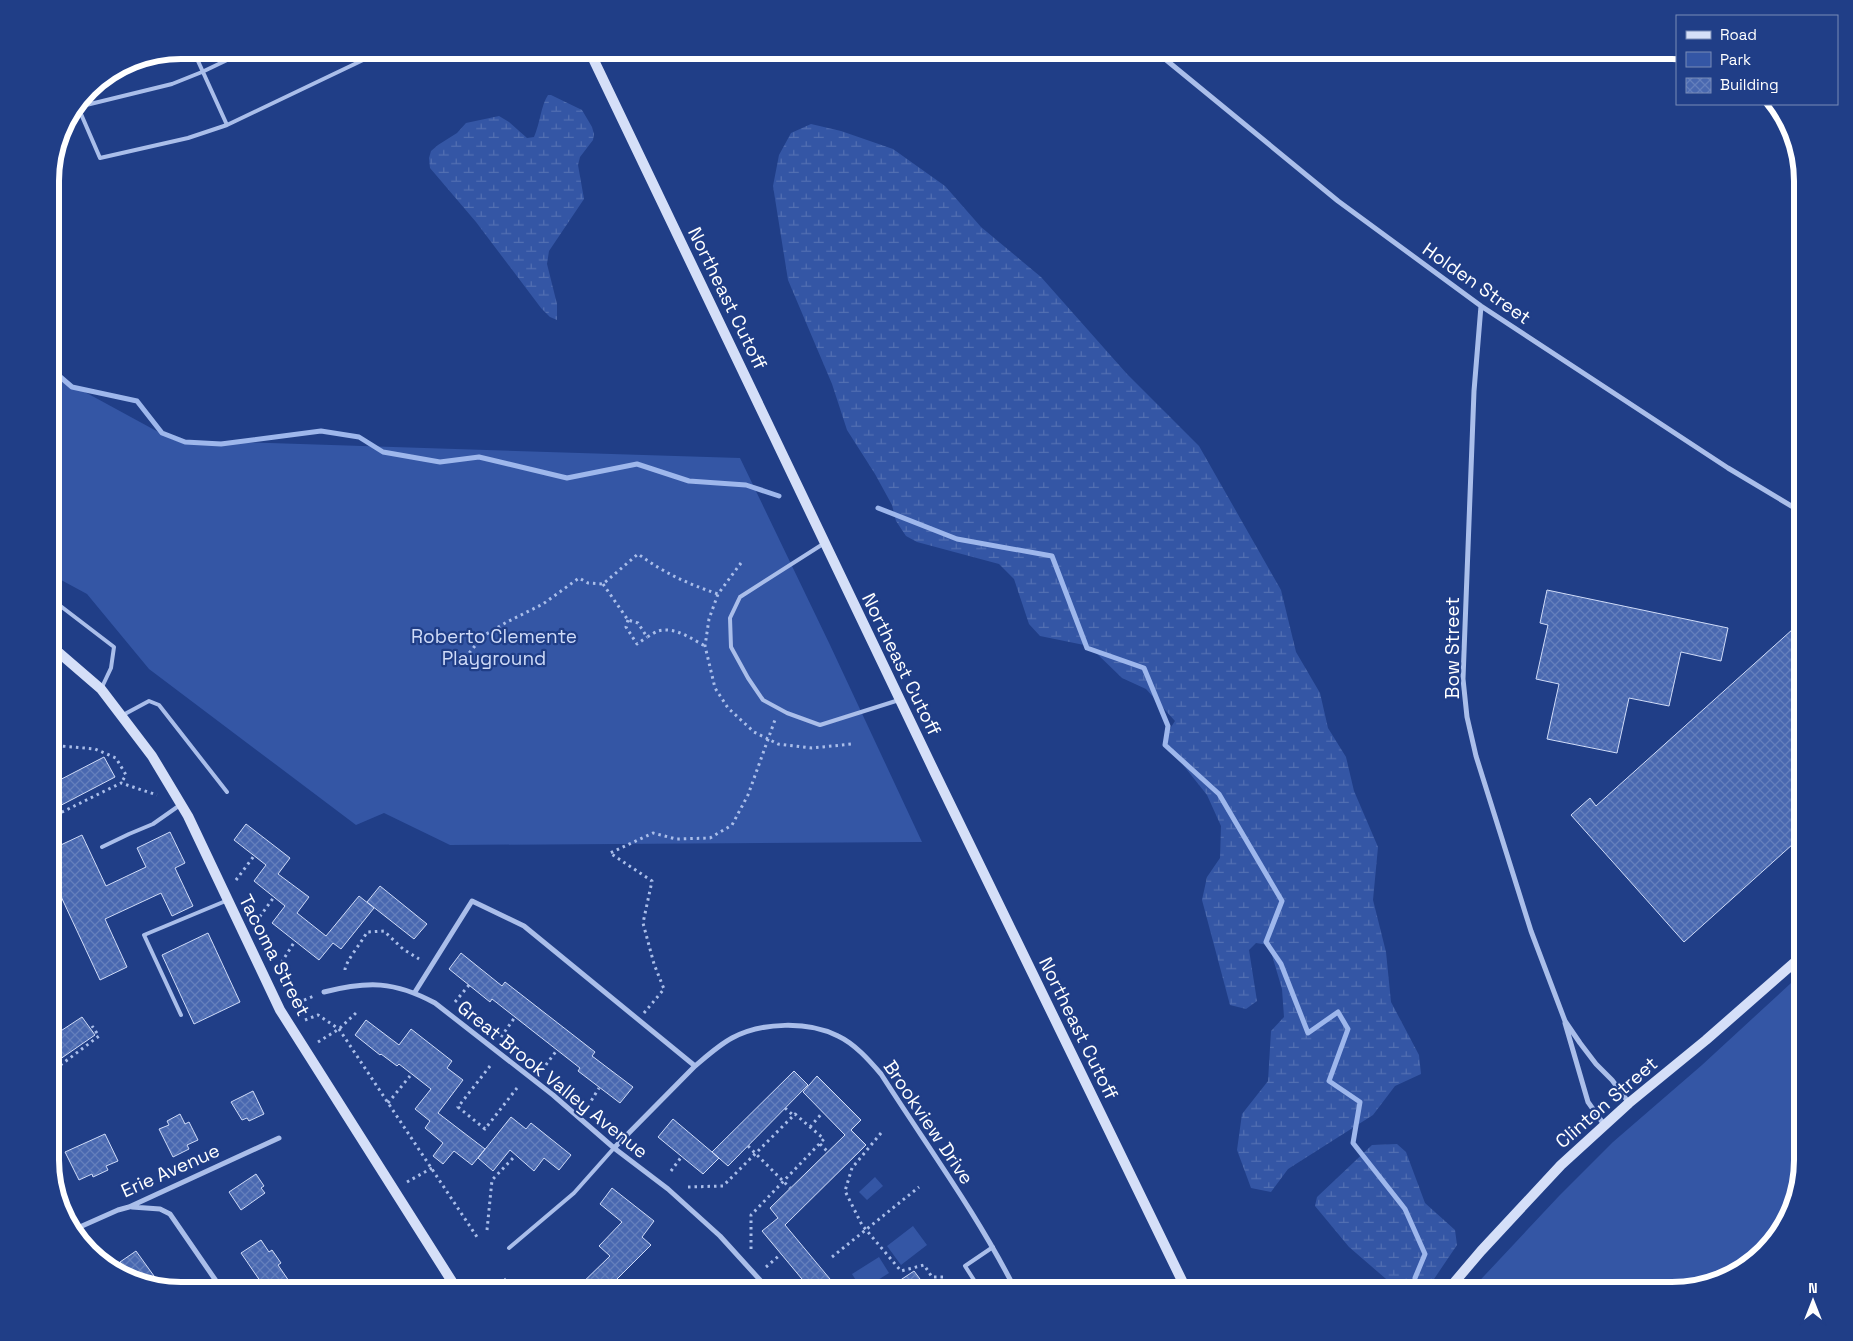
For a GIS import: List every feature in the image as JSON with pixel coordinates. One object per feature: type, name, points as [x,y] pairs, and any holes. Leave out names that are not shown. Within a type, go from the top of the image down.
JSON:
[{"type":"main road","name":"Northeast Cutoff","points":[[593,59],[900,700],[1183,1282]]},
{"type":"main road","name":"Tacoma Street","points":[[59,653],[101,690],[152,756],[182,804],[280,1010],[452,1282]]},
{"type":"main road","name":"Clinton Street","points":[[1455,1282],[1561,1165],[1629,1103],[1706,1040],[1794,963]]},
{"type":"street","name":"Holden Street","points":[[1165,59],[1338,201],[1481,306],[1728,468],[1794,508]]},
{"type":"street","name":"Bow Street","points":[[1481,306],[1474,391],[1463,679],[1467,717],[1476,756],[1531,932],[1566,1021],[1596,1064],[1612,1080],[1629,1103]]},
{"type":"street","points":[[415,992],[472,901],[524,926],[695,1066]]},
{"type":"street","name":"Great Brook Valley Avenue","points":[[324,992],[347,986],[396,986],[415,992],[435,1003],[553,1095],[614,1148],[668,1189],[720,1236],[762,1282]]},
{"type":"street","name":"Bow Street","points":[[1560,1006],[1588,1102],[1605,1126]]},
{"type":"street","name":"Brookview Drive","points":[[614,1148],[695,1066],[733,1037],[769,1027],[801,1026],[824,1031],[838,1036],[866,1058],[881,1074],[960,1192],[1011,1282]]},
{"type":"street","name":"Erie Avenue","points":[[79,1227],[129,1207],[278,1138]]},
{"type":"street","points":[[129,1207],[160,1208],[170,1214],[217,1282]]},
{"type":"lane","points":[[197,59],[227,125]]},
{"type":"lane","points":[[86,105],[172,84],[229,59]]},
{"type":"lane","points":[[80,112],[100,158],[160,145],[227,125],[365,59]]},
{"type":"lane","points":[[825,542],[740,597],[730,618],[731,647],[763,700],[779,709],[820,724],[900,700]]},
{"type":"lane","points":[[59,605],[114,647],[111,668],[101,690]]},
{"type":"lane","points":[[121,716],[149,701],[158,705],[227,792]]},
{"type":"lane","points":[[102,847],[153,824],[182,804]]},
{"type":"lane","points":[[181,1015],[144,935],[228,900]]},
{"type":"lane","points":[[509,1248],[574,1193],[614,1148]]},
{"type":"lane","points":[[975,1282],[965,1266],[992,1246]]},
{"type":"path","points":[[460,663],[483,636],[543,604],[578,578],[588,583],[603,584],[638,554],[654,566],[680,580],[718,594]]},
{"type":"path","points":[[603,584],[628,620],[638,623],[647,637]]},
{"type":"path","points":[[628,620],[626,628],[637,644],[659,630],[670,630],[684,634],[706,646]]},
{"type":"path","points":[[639,1020],[664,989],[654,964],[643,923],[652,881],[610,853],[653,833],[676,839],[710,838],[732,825],[748,795],[779,709]]},
{"type":"path","points":[[59,746],[95,749],[116,758],[126,774],[121,783],[59,814]]},
{"type":"path","points":[[121,783],[157,795]]},
{"type":"path","points":[[236,880],[254,856]]},
{"type":"path","points":[[256,922],[274,897]]},
{"type":"path","points":[[345,970],[345,965],[361,944],[367,932],[384,931],[403,949],[419,959]]},
{"type":"path","points":[[278,968],[295,941]]},
{"type":"path","points":[[455,1002],[469,985]]},
{"type":"path","points":[[280,1010],[324,992]]},
{"type":"path","points":[[318,1042],[339,1029],[357,1012]]},
{"type":"path","points":[[305,1020],[318,1015],[339,1029],[477,1237]]},
{"type":"path","points":[[501,1037],[515,1017]]},
{"type":"path","points":[[59,1066],[99,1036],[92,1026]]},
{"type":"path","points":[[542,1070],[557,1050]]},
{"type":"path","points":[[490,1066],[458,1107],[485,1129],[517,1088]]},
{"type":"path","points":[[388,1103],[410,1076]]},
{"type":"path","points":[[588,1106],[599,1088]]},
{"type":"path","points":[[751,1249],[751,1215],[824,1139],[795,1114],[794,1116],[785,1108]]},
{"type":"path","points":[[810,1127],[823,1112]]},
{"type":"path","points":[[688,1187],[723,1186],[794,1116]]},
{"type":"path","points":[[881,1133],[852,1168],[845,1191],[866,1230],[901,1271],[924,1265],[932,1277],[943,1277],[946,1282]]},
{"type":"path","points":[[820,1144],[828,1152]]},
{"type":"path","points":[[748,1146],[790,1188]]},
{"type":"path","points":[[487,1230],[492,1180],[514,1156]]},
{"type":"path","points":[[671,1171],[682,1156]]},
{"type":"path","points":[[407,1182],[432,1168]]},
{"type":"path","points":[[832,1257],[919,1187]]},
{"type":"path","points":[[766,1267],[781,1254]]},
{"type":"path","points":[[502,1282],[506,1279]]},
{"type":"green space","points":[[548,95],[582,110],[594,134],[593,140],[580,157],[578,165],[584,199],[549,251],[547,264],[557,304],[557,320],[550,317],[541,308],[476,222],[430,168],[429,158],[431,151],[457,133],[466,123],[499,116],[527,138],[534,137]]},
{"type":"green space","points":[[811,124],[841,131],[893,149],[945,186],[981,227],[1041,277],[1127,374],[1199,446],[1281,590],[1296,652],[1320,693],[1328,728],[1346,757],[1354,791],[1378,847],[1373,900],[1386,952],[1391,1002],[1419,1055],[1421,1074],[1395,1086],[1373,1115],[1288,1169],[1271,1192],[1251,1188],[1237,1150],[1242,1114],[1268,1081],[1271,1031],[1284,1017],[1282,989],[1269,945],[1256,943],[1249,950],[1257,1001],[1246,1009],[1230,1005],[1202,900],[1207,877],[1220,858],[1221,826],[1207,795],[1168,746],[1167,733],[1175,721],[1146,689],[1122,678],[1089,646],[1040,636],[1029,624],[1014,579],[999,564],[917,542],[906,536],[896,521],[892,505],[847,430],[832,384],[788,280],[773,186],[779,155],[791,133]]},
{"type":"green space","name":"Roberto Clemente Playground","points":[[59,378],[173,440],[740,458],[922,842],[450,845],[384,813],[356,825],[149,669],[87,594],[59,579]]},
{"type":"green space","points":[[1794,980],[1794,1168],[1792,1184],[1785,1207],[1778,1221],[1753,1252],[1726,1270],[1704,1278],[1688,1281],[1478,1282],[1559,1196],[1613,1142],[1702,1065]]},
{"type":"green space","points":[[1397,1144],[1406,1152],[1425,1203],[1455,1230],[1457,1245],[1432,1282],[1390,1282],[1349,1247],[1315,1206],[1317,1197],[1372,1145]]},
{"type":"green space","points":[[875,1177],[883,1186],[867,1200],[859,1192]]},
{"type":"green space","points":[[913,1226],[927,1245],[901,1265],[887,1246]]},
{"type":"green space","points":[[879,1257],[889,1273],[875,1282],[857,1282],[852,1274]]},
{"type":"building","points":[[1547,590],[1728,628],[1721,661],[1681,652],[1669,706],[1629,698],[1617,753],[1547,739],[1559,684],[1536,679],[1548,625],[1540,623]]},
{"type":"building","points":[[1794,628],[1794,843],[1684,942],[1571,815],[1590,798],[1596,806]]},
{"type":"building","points":[[104,757],[115,777],[59,806],[59,780]]},
{"type":"building","points":[[246,824],[290,858],[278,874],[309,897],[297,913],[326,936],[359,896],[374,908],[341,949],[333,943],[319,960],[272,923],[285,906],[254,881],[266,865],[234,840]]},
{"type":"building","points":[[170,832],[185,863],[175,868],[193,906],[172,916],[161,893],[105,919],[127,967],[100,980],[59,892],[59,846],[82,835],[106,886],[146,867],[137,848]]},
{"type":"building","points":[[380,886],[427,924],[414,939],[367,902]]},
{"type":"building","points":[[208,933],[240,1002],[194,1024],[162,955]]},
{"type":"building","points":[[461,953],[502,986],[505,982],[595,1052],[592,1056],[633,1087],[620,1103],[578,1071],[580,1068],[492,999],[490,1002],[449,969]]},
{"type":"building","points":[[82,1017],[95,1035],[59,1060],[59,1032]]},
{"type":"building","points":[[366,1020],[399,1045],[411,1029],[452,1061],[447,1068],[463,1080],[438,1113],[485,1149],[472,1165],[454,1151],[443,1164],[433,1156],[443,1143],[425,1128],[430,1121],[415,1109],[431,1089],[399,1064],[397,1066],[380,1055],[355,1035]]},
{"type":"building","points":[[794,1071],[808,1085],[728,1166],[712,1152]]},
{"type":"building","points":[[817,1076],[861,1120],[851,1130],[866,1145],[785,1225],[832,1282],[804,1282],[762,1231],[778,1218],[770,1208],[845,1135],[803,1092]]},
{"type":"building","points":[[253,1091],[264,1114],[249,1121],[247,1118],[242,1120],[231,1102]]},
{"type":"building","points":[[180,1114],[185,1124],[189,1122],[198,1140],[187,1145],[189,1149],[173,1157],[159,1129],[169,1125],[167,1121]]},
{"type":"building","points":[[511,1117],[526,1129],[531,1123],[571,1155],[559,1170],[544,1158],[534,1171],[510,1150],[493,1171],[478,1158]]},
{"type":"building","points":[[673,1119],[719,1158],[703,1174],[658,1137]]},
{"type":"building","points":[[105,1134],[118,1161],[106,1166],[108,1170],[93,1177],[92,1174],[79,1180],[65,1152]]},
{"type":"building","points":[[256,1174],[264,1186],[261,1188],[265,1193],[241,1210],[229,1192]]},
{"type":"building","points":[[612,1188],[654,1221],[642,1237],[651,1245],[614,1282],[583,1282],[610,1256],[599,1246],[622,1222],[600,1204]]},
{"type":"building","points":[[261,1240],[269,1252],[272,1250],[281,1263],[278,1265],[290,1282],[261,1282],[241,1253]]},
{"type":"building","points":[[136,1251],[154,1276],[149,1278],[127,1270],[120,1262]]},
{"type":"building","points":[[914,1271],[922,1282],[898,1282]]},
{"type":"waterway","points":[[59,376],[72,387],[137,401],[162,433],[185,442],[221,444],[321,431],[359,437],[383,452],[440,462],[479,457],[567,478],[637,464],[689,481],[746,485],[779,496]]},
{"type":"waterway","points":[[878,508],[957,539],[1052,556],[1087,648],[1144,668],[1168,726],[1165,745],[1219,794],[1282,901],[1266,942],[1281,964],[1308,1033],[1338,1012],[1348,1029],[1329,1081],[1360,1102],[1353,1143],[1405,1209],[1425,1254],[1415,1278]]}]
